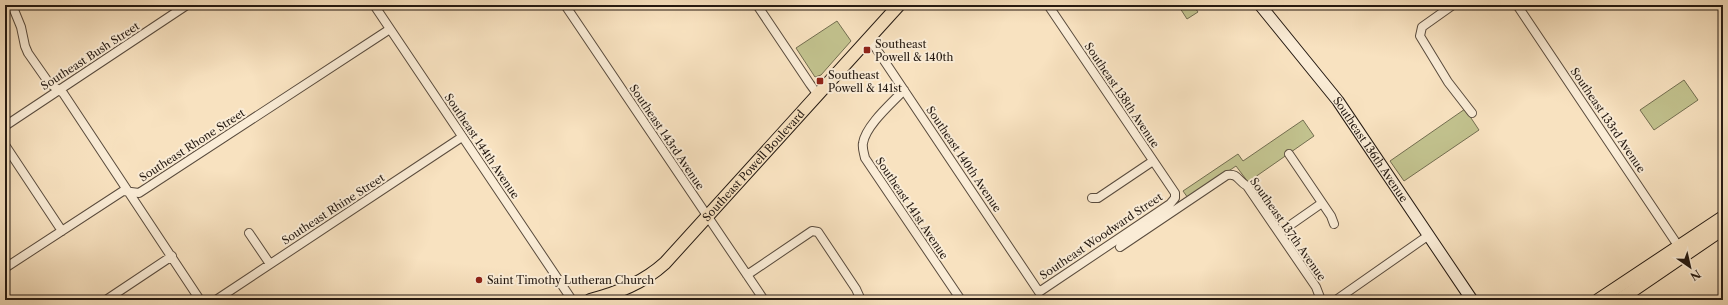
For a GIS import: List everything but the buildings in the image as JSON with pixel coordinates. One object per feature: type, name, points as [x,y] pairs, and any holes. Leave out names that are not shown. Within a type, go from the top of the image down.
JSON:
[{"type":"main road","name":"Southeast Powell Boulevard","points":[[590,300],[628,288],[652,274],[675,253],[899,5]]},
{"type":"main road","points":[[1598,300],[1723,217]]},
{"type":"main road","points":[[1619,300],[1723,229]]},
{"type":"street","points":[[12,5],[21,27],[26,50],[49,83],[63,93],[200,300]]},
{"type":"street","name":"Southeast Bush Street","points":[[5,126],[187,5]]},
{"type":"street","name":"Southeast 144th Avenue","points":[[374,5],[572,300]]},
{"type":"street","name":"Southeast 143rd Avenue","points":[[565,5],[764,300]]},
{"type":"street","points":[[757,5],[818,94]]},
{"type":"street","name":"Southeast 138th Avenue","points":[[1048,5],[1175,193],[1175,198]]},
{"type":"street","name":"Southeast 136th Avenue","points":[[1260,5],[1338,101],[1472,300]]},
{"type":"street","points":[[1453,5],[1422,27],[1420,36],[1448,82],[1472,113]]},
{"type":"street","name":"Southeast 133rd Avenue","points":[[1517,5],[1679,247]]},
{"type":"street","name":"Southeast Rhone Street","points":[[5,268],[123,191],[139,193],[390,29]]},
{"type":"street","name":"Southeast 140th Avenue","points":[[869,38],[1039,292]]},
{"type":"street","name":"Southeast 141st Avenue","points":[[904,90],[867,130],[863,143],[865,158],[961,300]]},
{"type":"street","name":"Southeast Rhine Street","points":[[216,300],[462,137]]},
{"type":"street","points":[[5,145],[62,231]]},
{"type":"street","points":[[1289,154],[1331,216],[1334,224]]},
{"type":"street","points":[[1092,198],[1098,198],[1153,161]]},
{"type":"street","name":"Southeast Woodward Street","points":[[1120,246],[1227,175],[1233,174]]},
{"type":"street","name":"Southeast 137th Avenue","points":[[1233,174],[1238,176],[1247,186],[1316,288],[1320,300]]},
{"type":"street","name":"Southeast Woodward Street","points":[[1039,292],[1170,204],[1175,198]]},
{"type":"street","points":[[1279,233],[1322,203]]},
{"type":"street","points":[[747,275],[812,231],[818,232],[856,289],[861,300]]},
{"type":"street","points":[[249,233],[270,264]]},
{"type":"street","points":[[1336,300],[1429,235]]},
{"type":"street","points":[[106,300],[172,256]]},
{"type":"green space","points":[[1178,5],[1193,5],[1198,12],[1187,19]]},
{"type":"green space","points":[[837,21],[851,41],[821,75],[815,77],[796,48]]},
{"type":"green space","points":[[1684,80],[1698,100],[1654,130],[1640,110]]},
{"type":"green space","points":[[1465,109],[1479,130],[1404,181],[1390,161]]},
{"type":"green space","points":[[1303,120],[1314,136],[1248,182],[1236,166],[1188,198],[1183,191],[1238,154],[1243,161]]},
{"type":"place","name":"Southeast Powell & 140th","points":[[867,50]]},
{"type":"place","name":"Southeast Powell & 141st","points":[[820,81]]},
{"type":"place","name":"Saint Timothy Lutheran Church","points":[[479,280]]}]
